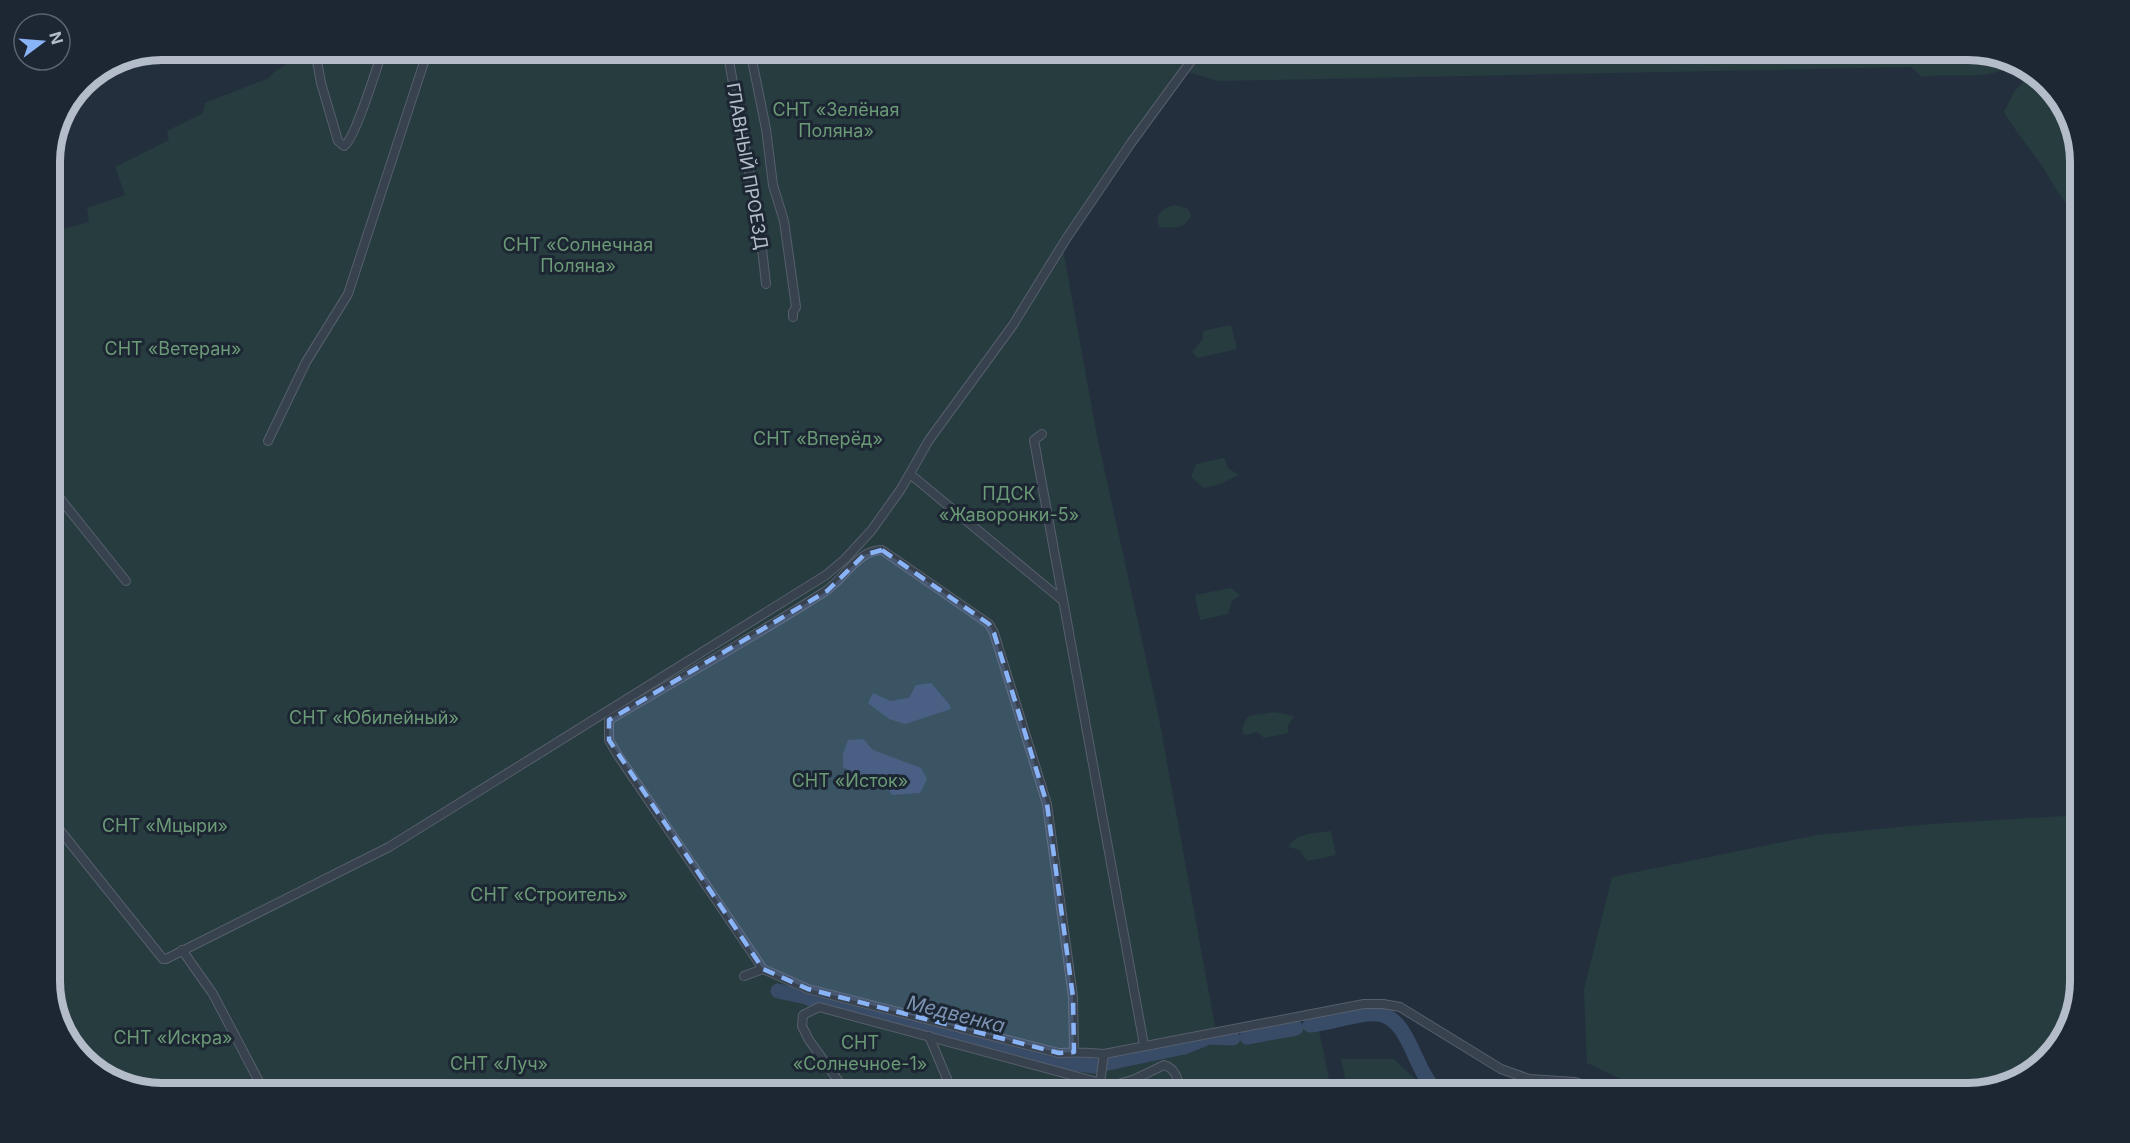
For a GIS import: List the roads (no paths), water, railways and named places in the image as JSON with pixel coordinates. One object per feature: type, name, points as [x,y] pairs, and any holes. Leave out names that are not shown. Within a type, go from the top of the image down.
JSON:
[{"type":"street","points":[[317,60],[338,141],[344,146],[350,141],[379,60]]},
{"type":"street","points":[[268,441],[306,362],[348,294],[425,60]]},
{"type":"street","name":"ГЛАВНЫЙ ПРОЕЗД","points":[[729,60],[760,231],[766,284]]},
{"type":"street","points":[[752,60],[766,129],[773,185],[786,230],[796,307],[793,312],[794,317]]},
{"type":"street","points":[[60,830],[163,959],[166,959],[388,847],[825,575],[845,559],[871,531],[929,440],[1012,325],[1124,153],[1191,60]]},
{"type":"street","points":[[1042,434],[1034,440],[1144,1045]]},
{"type":"street","points":[[909,474],[1062,600]]},
{"type":"street","points":[[60,498],[126,581]]},
{"type":"street","points":[[1074,1052],[1073,997],[1047,804],[994,633],[989,624],[882,550],[875,550],[864,555],[827,591],[609,720],[609,740],[617,754],[763,969],[808,989],[1059,1053],[1074,1052],[1081,1051],[1104,1054],[1364,1004],[1383,1004],[1400,1007],[1501,1069],[1529,1079],[1578,1083]]},
{"type":"street","points":[[183,950],[213,994],[259,1083]]},
{"type":"street","points":[[744,976],[763,969]]},
{"type":"street","points":[[839,1083],[809,1040],[802,1026],[803,1015],[819,1007],[1100,1083],[1104,1054]]},
{"type":"street","points":[[928,1036],[947,1083]]},
{"type":"street","points":[[1122,1083],[1164,1065],[1171,1067],[1175,1072],[1178,1083]]},
{"type":"water","points":[[931,683],[951,709],[905,724],[889,719],[868,703],[873,693],[890,701],[909,698],[916,685]]},
{"type":"water","points":[[863,739],[873,750],[921,768],[927,779],[920,793],[892,795],[881,777],[871,774],[860,777],[843,767],[843,754],[848,740]]},
{"type":"waterway","name":"Медвенка","points":[[778,991],[802,996]]},
{"type":"waterway","name":"Медвенка","points":[[808,998],[1059,1062],[1095,1066]]},
{"type":"waterway","name":"Медвенка","points":[[1310,1025],[1371,1014],[1390,1018],[1405,1036],[1430,1083]]},
{"type":"waterway","name":"Медвенка","points":[[1247,1037],[1296,1028]]},
{"type":"waterway","name":"Медвенка","points":[[1108,1063],[1184,1047],[1209,1037],[1233,1038]]},
{"type":"park label","name":"СНТ «Зелёная Поляна»","points":[[836,120]]},
{"type":"park label","name":"СНТ «Солнечная Поляна»","points":[[578,255]]},
{"type":"park label","name":"СНТ «Ветеран»","points":[[173,349]]},
{"type":"park label","name":"СНТ «Вперёд»","points":[[818,439]]},
{"type":"park label","name":"ПДСК «Жаворонки-5»","points":[[1009,504]]},
{"type":"park label","name":"СНТ «Юбилейный»","points":[[374,718]]},
{"type":"park label","name":"СНТ «Исток»","points":[[850,781]]},
{"type":"park label","name":"СНТ «Мцыри»","points":[[165,826]]},
{"type":"park label","name":"СНТ «Строитель»","points":[[549,895]]},
{"type":"park label","name":"СНТ «Искра»","points":[[173,1038]]},
{"type":"park label","name":"СНТ «Солнечное-1»","points":[[860,1053]]},
{"type":"park label","name":"СНТ «Луч»","points":[[499,1064]]}]
